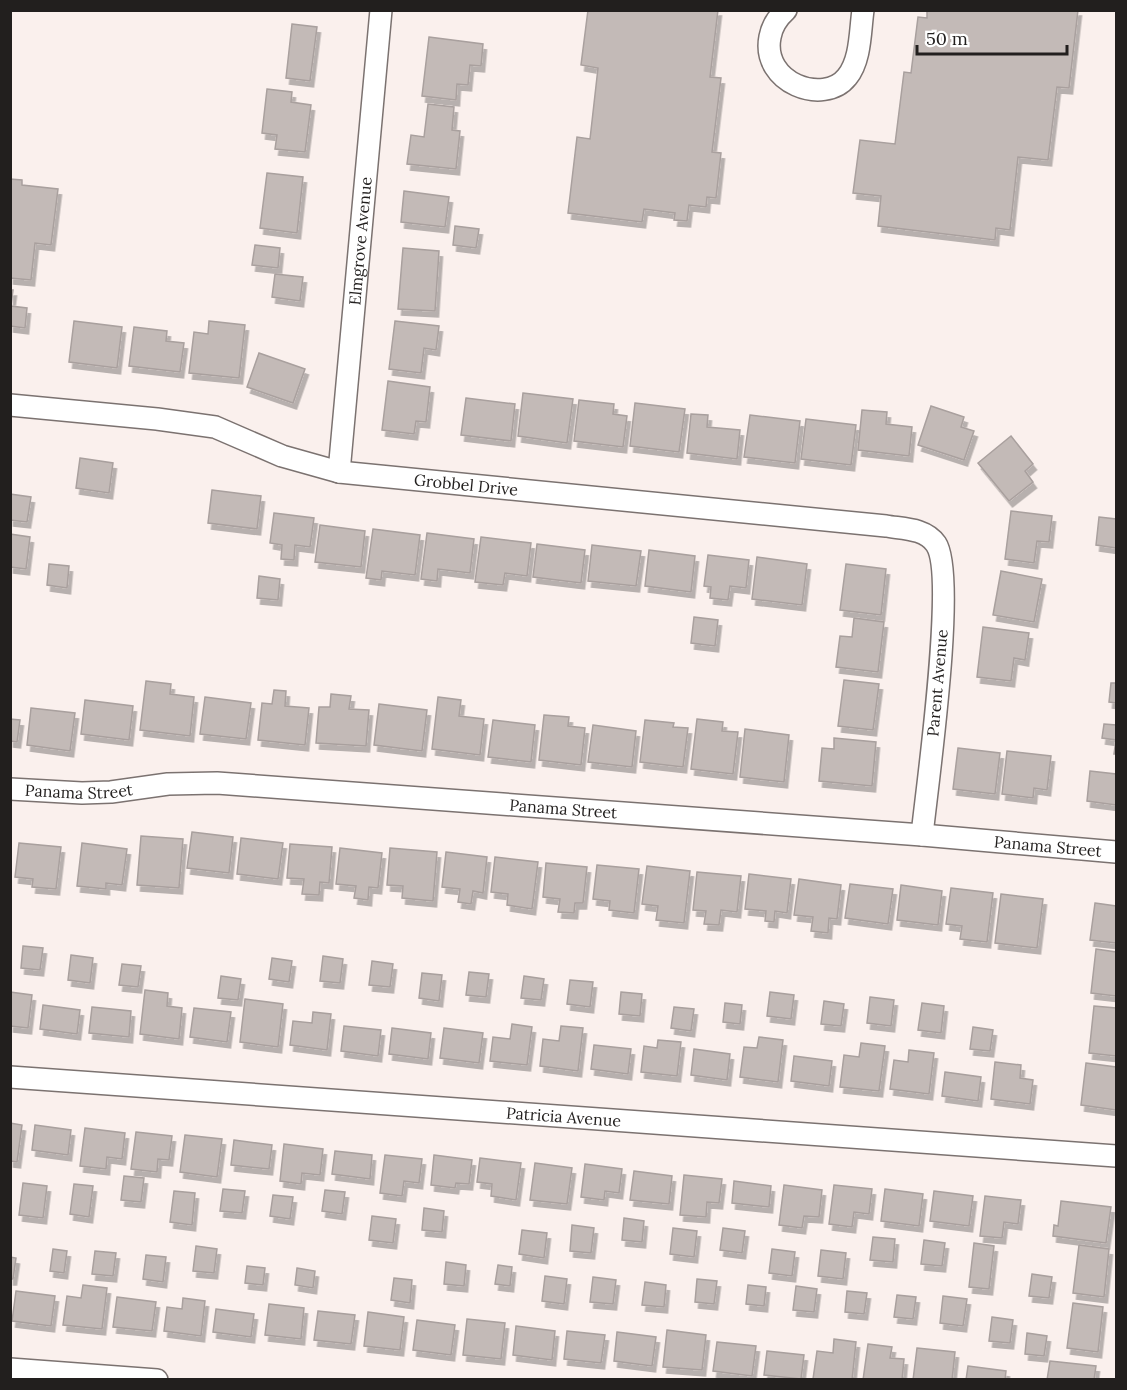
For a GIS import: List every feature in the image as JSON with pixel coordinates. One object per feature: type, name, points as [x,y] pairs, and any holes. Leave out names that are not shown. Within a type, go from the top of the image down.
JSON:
[{"type":"street","name":"Elmgrove Avenue","points":[[339,472],[381,10]]},
{"type":"street","points":[[786,10],[779,16],[771,33],[769,47],[772,65],[778,73],[795,84],[822,89],[840,84],[853,68],[863,10]]},
{"type":"street","name":"Grobbel Drive","points":[[10,405],[215,427],[282,456],[339,472],[886,526],[928,535]]},
{"type":"street","name":"Parent Avenue","points":[[922,835],[943,618],[941,559],[937,546],[928,535]]},
{"type":"street","name":"Panama Street","points":[[10,789],[81,793],[111,792],[168,784],[217,783],[922,835],[1116,852]]},
{"type":"street","name":"Patricia Avenue","points":[[10,1077],[1116,1156]]},
{"type":"street","points":[[10,1369],[157,1380]]},
{"type":"building","points":[[588,10],[718,10],[710,77],[721,78],[712,152],[721,153],[716,198],[707,197],[706,207],[689,205],[687,221],[674,220],[675,213],[644,209],[642,222],[568,213],[577,137],[590,139],[598,68],[581,65]]},
{"type":"building","points":[[927,10],[1078,10],[1069,88],[1057,87],[1048,160],[1018,157],[1010,230],[996,228],[995,240],[878,226],[881,196],[853,193],[860,140],[895,144],[904,72],[911,73],[918,17],[927,18]]},
{"type":"building","points":[[292,24],[317,27],[310,81],[286,78]]},
{"type":"building","points":[[429,37],[483,44],[481,66],[470,65],[468,85],[457,84],[456,100],[422,96]]},
{"type":"building","points":[[267,89],[292,92],[291,102],[311,105],[305,152],[275,149],[277,135],[262,133]]},
{"type":"building","points":[[428,104],[454,107],[452,130],[460,131],[456,169],[407,164],[411,135],[424,137]]},
{"type":"building","points":[[267,173],[303,177],[297,233],[260,228]]},
{"type":"building","points":[[10,179],[22,180],[22,185],[58,189],[51,245],[35,243],[31,280],[10,278]]},
{"type":"building","points":[[404,191],[449,197],[445,227],[401,222]]},
{"type":"building","points":[[455,226],[479,229],[476,248],[453,245]]},
{"type":"building","points":[[255,245],[280,248],[278,268],[252,265]]},
{"type":"building","points":[[403,248],[439,251],[435,311],[398,309]]},
{"type":"building","points":[[275,274],[303,277],[300,301],[272,297]]},
{"type":"building","points":[[10,290],[13,290],[11,306],[27,308],[25,328],[10,326]]},
{"type":"building","points":[[74,321],[122,327],[117,368],[69,362]]},
{"type":"building","points":[[209,321],[245,325],[239,378],[189,373],[194,332],[208,334]]},
{"type":"building","points":[[395,321],[439,326],[436,350],[424,348],[421,373],[389,369]]},
{"type":"building","points":[[134,327],[167,331],[166,341],[184,343],[180,372],[129,366]]},
{"type":"building","points":[[259,353],[305,369],[293,403],[247,387]]},
{"type":"building","points":[[388,381],[430,387],[426,422],[416,421],[414,434],[382,430]]},
{"type":"building","points":[[523,393],[573,399],[567,443],[518,436]]},
{"type":"building","points":[[466,398],[515,404],[511,441],[461,435]]},
{"type":"building","points":[[579,400],[614,404],[613,414],[627,416],[623,447],[574,441]]},
{"type":"building","points":[[635,403],[685,409],[679,452],[630,446]]},
{"type":"building","points":[[931,406],[964,417],[961,427],[974,431],[964,460],[918,445]]},
{"type":"building","points":[[862,410],[887,412],[886,424],[912,427],[909,456],[858,450]]},
{"type":"building","points":[[691,414],[708,415],[707,427],[740,430],[737,459],[687,453]]},
{"type":"building","points":[[750,415],[800,421],[795,463],[744,457]]},
{"type":"building","points":[[806,419],[856,425],[851,465],[801,459]]},
{"type":"building","points":[[1011,436],[1033,464],[1025,471],[1033,482],[1009,501],[978,463]]},
{"type":"building","points":[[80,458],[113,463],[109,493],[76,488]]},
{"type":"building","points":[[212,490],[261,496],[257,529],[208,523]]},
{"type":"building","points":[[10,494],[31,497],[27,522],[10,520]]},
{"type":"building","points":[[1011,511],[1052,516],[1049,542],[1037,541],[1034,563],[1005,559]]},
{"type":"building","points":[[274,513],[314,518],[310,547],[295,545],[294,560],[281,559],[282,545],[270,543]]},
{"type":"building","points":[[1099,517],[1116,519],[1116,548],[1096,545]]},
{"type":"building","points":[[320,525],[365,531],[361,567],[315,562]]},
{"type":"building","points":[[373,529],[420,535],[415,575],[382,571],[381,580],[366,578]]},
{"type":"building","points":[[427,533],[474,539],[470,573],[438,569],[437,581],[421,579]]},
{"type":"building","points":[[10,534],[30,537],[26,569],[10,567]]},
{"type":"building","points":[[481,537],[531,543],[527,576],[505,573],[503,585],[475,582]]},
{"type":"building","points":[[537,544],[585,550],[581,583],[533,577]]},
{"type":"building","points":[[592,545],[641,551],[636,586],[588,581]]},
{"type":"building","points":[[649,550],[695,556],[691,592],[645,586]]},
{"type":"building","points":[[708,555],[749,560],[746,588],[730,586],[728,600],[710,598],[711,587],[704,586]]},
{"type":"building","points":[[757,557],[807,564],[802,605],[752,599]]},
{"type":"building","points":[[49,564],[69,566],[67,588],[47,585]]},
{"type":"building","points":[[846,564],[886,569],[881,615],[840,610]]},
{"type":"building","points":[[1001,571],[1042,579],[1034,622],[993,615]]},
{"type":"building","points":[[259,576],[280,579],[278,600],[257,598]]},
{"type":"building","points":[[694,617],[718,620],[715,646],[691,643]]},
{"type":"building","points":[[854,618],[884,622],[878,672],[836,667],[840,636],[852,637]]},
{"type":"building","points":[[983,627],[1029,633],[1025,660],[1014,658],[1011,681],[977,677]]},
{"type":"building","points":[[844,680],[879,684],[873,730],[838,726]]},
{"type":"building","points":[[146,681],[171,684],[170,694],[194,697],[190,736],[140,730]]},
{"type":"building","points":[[1111,683],[1116,683],[1116,703],[1109,702]]},
{"type":"building","points":[[274,690],[286,691],[285,706],[309,708],[305,745],[258,740],[262,703],[272,704]]},
{"type":"building","points":[[331,694],[351,696],[349,709],[369,710],[366,746],[316,743],[319,707],[330,707]]},
{"type":"building","points":[[205,697],[251,703],[246,739],[200,734]]},
{"type":"building","points":[[438,697],[461,700],[459,716],[484,719],[480,755],[432,749]]},
{"type":"building","points":[[85,700],[133,706],[129,740],[81,734]]},
{"type":"building","points":[[379,704],[427,710],[422,751],[374,745]]},
{"type":"building","points":[[31,708],[75,713],[70,751],[27,745]]},
{"type":"building","points":[[544,715],[569,717],[568,726],[585,728],[581,765],[539,760]]},
{"type":"building","points":[[10,719],[20,720],[17,742],[10,741]]},
{"type":"building","points":[[697,719],[723,722],[722,731],[738,732],[733,774],[691,769]]},
{"type":"building","points":[[493,720],[535,725],[531,762],[488,757]]},
{"type":"building","points":[[645,720],[674,723],[673,727],[688,728],[683,767],[640,762]]},
{"type":"building","points":[[1104,724],[1116,725],[1116,740],[1102,738]]},
{"type":"building","points":[[593,725],[636,731],[632,767],[588,762]]},
{"type":"building","points":[[745,729],[789,735],[784,782],[740,777]]},
{"type":"building","points":[[834,738],[876,742],[872,786],[819,781],[822,748],[834,749]]},
{"type":"building","points":[[958,748],[1000,753],[995,794],[953,789]]},
{"type":"building","points":[[1007,751],[1051,756],[1047,790],[1034,788],[1033,798],[1002,794]]},
{"type":"building","points":[[1090,771],[1116,774],[1116,805],[1087,801]]},
{"type":"building","points":[[192,832],[233,837],[229,873],[187,868]]},
{"type":"building","points":[[141,836],[183,839],[179,888],[137,885]]},
{"type":"building","points":[[241,838],[283,843],[278,879],[237,874]]},
{"type":"building","points":[[19,843],[61,847],[56,889],[32,887],[33,879],[15,877]]},
{"type":"building","points":[[82,843],[127,849],[122,885],[106,883],[106,889],[77,886]]},
{"type":"building","points":[[290,844],[332,847],[329,883],[320,882],[319,895],[302,894],[304,879],[287,878]]},
{"type":"building","points":[[340,848],[382,853],[378,888],[369,887],[368,900],[354,898],[356,886],[336,884]]},
{"type":"building","points":[[390,848],[437,852],[433,901],[402,898],[403,886],[387,885]]},
{"type":"building","points":[[446,852],[487,857],[483,893],[473,891],[471,904],[458,902],[460,889],[442,887]]},
{"type":"building","points":[[495,857],[538,862],[532,909],[507,905],[508,894],[491,892]]},
{"type":"building","points":[[546,863],[587,867],[583,903],[575,903],[574,913],[558,912],[560,899],[543,897]]},
{"type":"building","points":[[597,865],[639,869],[634,913],[609,910],[610,901],[593,899]]},
{"type":"building","points":[[647,866],[690,871],[684,923],[656,920],[658,906],[642,904]]},
{"type":"building","points":[[697,872],[741,876],[737,912],[721,910],[719,925],[704,924],[706,911],[693,910]]},
{"type":"building","points":[[749,874],[791,879],[787,913],[775,911],[774,922],[765,921],[766,911],[745,909]]},
{"type":"building","points":[[799,879],[841,885],[837,919],[829,918],[828,933],[811,931],[813,917],[794,915]]},
{"type":"building","points":[[850,884],[893,889],[888,924],[845,918]]},
{"type":"building","points":[[901,885],[942,891],[938,925],[897,920]]},
{"type":"building","points":[[951,888],[993,893],[987,942],[960,939],[962,926],[946,924]]},
{"type":"building","points":[[1001,894],[1043,899],[1037,948],[995,943]]},
{"type":"building","points":[[1095,903],[1116,906],[1116,943],[1090,940]]},
{"type":"building","points":[[23,946],[43,948],[40,970],[21,968]]},
{"type":"building","points":[[1096,949],[1116,952],[1116,996],[1091,993]]},
{"type":"building","points":[[71,955],[93,958],[90,983],[68,980]]},
{"type":"building","points":[[323,956],[343,959],[340,983],[320,981]]},
{"type":"building","points":[[272,958],[292,961],[289,982],[269,979]]},
{"type":"building","points":[[372,961],[393,964],[390,987],[369,985]]},
{"type":"building","points":[[122,964],[141,966],[138,987],[119,985]]},
{"type":"building","points":[[469,972],[489,974],[486,997],[466,995]]},
{"type":"building","points":[[422,973],[442,975],[439,1001],[419,998]]},
{"type":"building","points":[[221,976],[241,979],[238,1000],[218,998]]},
{"type":"building","points":[[524,976],[544,979],[541,1000],[521,998]]},
{"type":"building","points":[[570,980],[593,982],[590,1007],[567,1004]]},
{"type":"building","points":[[145,990],[168,993],[167,1006],[182,1008],[179,1039],[140,1034]]},
{"type":"building","points":[[10,992],[32,995],[28,1028],[10,1026]]},
{"type":"building","points":[[621,992],[642,994],[640,1016],[619,1014]]},
{"type":"building","points":[[770,992],[794,995],[791,1019],[767,1016]]},
{"type":"building","points":[[870,997],[894,1000],[891,1026],[867,1023]]},
{"type":"building","points":[[245,999],[283,1004],[278,1047],[240,1042]]},
{"type":"building","points":[[824,1001],[844,1004],[841,1026],[821,1024]]},
{"type":"building","points":[[725,1003],[742,1005],[740,1024],[723,1022]]},
{"type":"building","points":[[922,1003],[944,1006],[941,1033],[918,1030]]},
{"type":"building","points":[[43,1005],[80,1010],[77,1034],[40,1029]]},
{"type":"building","points":[[1094,1006],[1116,1008],[1116,1056],[1089,1053]]},
{"type":"building","points":[[92,1007],[131,1011],[129,1037],[89,1033]]},
{"type":"building","points":[[674,1007],[694,1009],[691,1031],[671,1028]]},
{"type":"building","points":[[194,1008],[231,1012],[227,1042],[190,1037]]},
{"type":"building","points":[[313,1012],[331,1014],[327,1050],[290,1045],[293,1021],[312,1023]]},
{"type":"building","points":[[512,1024],[532,1027],[527,1065],[490,1061],[493,1037],[510,1039]]},
{"type":"building","points":[[344,1026],[381,1030],[378,1056],[341,1051]]},
{"type":"building","points":[[561,1026],[583,1028],[578,1071],[540,1066],[543,1039],[559,1041]]},
{"type":"building","points":[[973,1027],[993,1030],[990,1051],[970,1049]]},
{"type":"building","points":[[392,1028],[431,1033],[428,1059],[389,1054]]},
{"type":"building","points":[[444,1028],[483,1033],[479,1063],[440,1058]]},
{"type":"building","points":[[759,1037],[783,1040],[778,1082],[740,1077],[744,1047],[757,1048]]},
{"type":"building","points":[[658,1040],[681,1042],[677,1076],[641,1072],[644,1046],[657,1048]]},
{"type":"building","points":[[861,1043],[885,1046],[879,1091],[840,1087],[844,1055],[859,1057]]},
{"type":"building","points":[[594,1045],[631,1049],[628,1074],[591,1069]]},
{"type":"building","points":[[694,1049],[730,1054],[727,1080],[691,1075]]},
{"type":"building","points":[[909,1050],[934,1053],[929,1094],[890,1089],[894,1060],[908,1062]]},
{"type":"building","points":[[794,1056],[832,1061],[829,1086],[791,1081]]},
{"type":"building","points":[[995,1062],[1021,1065],[1020,1078],[1033,1080],[1030,1104],[991,1099]]},
{"type":"building","points":[[1086,1063],[1116,1067],[1116,1110],[1081,1105]]},
{"type":"building","points":[[945,1072],[981,1077],[978,1101],[942,1096]]},
{"type":"building","points":[[10,1123],[22,1125],[17,1162],[10,1161]]},
{"type":"building","points":[[35,1125],[71,1130],[68,1155],[32,1150]]},
{"type":"building","points":[[85,1128],[125,1133],[122,1159],[107,1157],[106,1169],[80,1166]]},
{"type":"building","points":[[136,1132],[172,1136],[169,1160],[158,1159],[157,1172],[131,1169]]},
{"type":"building","points":[[185,1135],[222,1139],[217,1177],[180,1172]]},
{"type":"building","points":[[234,1140],[272,1145],[269,1169],[231,1165]]},
{"type":"building","points":[[284,1144],[323,1149],[320,1175],[302,1173],[301,1184],[280,1181]]},
{"type":"building","points":[[335,1151],[372,1155],[370,1179],[332,1174]]},
{"type":"building","points":[[385,1155],[422,1159],[419,1183],[404,1181],[402,1196],[380,1193]]},
{"type":"building","points":[[434,1155],[472,1160],[469,1184],[456,1183],[455,1188],[431,1185]]},
{"type":"building","points":[[480,1158],[521,1163],[516,1200],[491,1196],[492,1184],[477,1182]]},
{"type":"building","points":[[535,1163],[572,1168],[567,1204],[530,1200]]},
{"type":"building","points":[[585,1164],[622,1169],[619,1193],[605,1191],[604,1200],[581,1197]]},
{"type":"building","points":[[634,1171],[672,1176],[669,1204],[630,1200]]},
{"type":"building","points":[[684,1175],[722,1179],[719,1203],[707,1202],[706,1217],[680,1215]]},
{"type":"building","points":[[124,1176],[144,1178],[141,1202],[121,1200]]},
{"type":"building","points":[[734,1181],[771,1186],[769,1207],[732,1203]]},
{"type":"building","points":[[23,1183],[47,1186],[43,1218],[19,1215]]},
{"type":"building","points":[[74,1184],[93,1186],[89,1217],[70,1214]]},
{"type":"building","points":[[784,1185],[822,1190],[819,1217],[804,1216],[802,1228],[779,1225]]},
{"type":"building","points":[[834,1185],[872,1189],[869,1214],[854,1212],[852,1227],[829,1224]]},
{"type":"building","points":[[223,1189],[245,1191],[242,1213],[220,1211]]},
{"type":"building","points":[[885,1189],[923,1194],[919,1226],[881,1221]]},
{"type":"building","points":[[325,1190],[345,1192],[342,1214],[322,1211]]},
{"type":"building","points":[[174,1191],[195,1193],[192,1225],[170,1222]]},
{"type":"building","points":[[934,1191],[973,1196],[969,1226],[930,1221]]},
{"type":"building","points":[[273,1195],[293,1197],[290,1219],[270,1216]]},
{"type":"building","points":[[985,1196],[1021,1200],[1018,1224],[1004,1222],[1002,1238],[980,1236]]},
{"type":"building","points":[[1061,1201],[1111,1207],[1106,1243],[1053,1236],[1054,1225],[1058,1226]]},
{"type":"building","points":[[424,1208],[444,1211],[442,1232],[422,1230]]},
{"type":"building","points":[[372,1216],[396,1219],[393,1243],[369,1240]]},
{"type":"building","points":[[624,1218],[644,1221],[642,1242],[622,1240]]},
{"type":"building","points":[[572,1225],[594,1228],[591,1253],[570,1251]]},
{"type":"building","points":[[673,1228],[697,1231],[694,1257],[670,1254]]},
{"type":"building","points":[[723,1228],[745,1231],[742,1253],[720,1250]]},
{"type":"building","points":[[522,1230],[547,1233],[544,1258],[519,1254]]},
{"type":"building","points":[[873,1237],[895,1239],[893,1262],[870,1260]]},
{"type":"building","points":[[924,1240],[945,1243],[942,1266],[921,1264]]},
{"type":"building","points":[[974,1243],[994,1246],[989,1289],[969,1287]]},
{"type":"building","points":[[1079,1245],[1109,1249],[1104,1297],[1073,1293]]},
{"type":"building","points":[[196,1246],[217,1249],[214,1273],[193,1271]]},
{"type":"building","points":[[53,1249],[67,1251],[64,1273],[50,1271]]},
{"type":"building","points":[[772,1249],[795,1252],[792,1276],[769,1273]]},
{"type":"building","points":[[821,1250],[846,1253],[843,1279],[818,1276]]},
{"type":"building","points":[[95,1251],[116,1253],[113,1276],[92,1274]]},
{"type":"building","points":[[146,1255],[166,1257],[163,1282],[143,1279]]},
{"type":"building","points":[[10,1257],[16,1258],[13,1279],[10,1279]]},
{"type":"building","points":[[446,1262],[466,1265],[464,1286],[444,1284]]},
{"type":"building","points":[[498,1265],[512,1267],[510,1286],[495,1284]]},
{"type":"building","points":[[247,1266],[265,1268],[263,1285],[245,1283]]},
{"type":"building","points":[[297,1268],[315,1271],[313,1288],[295,1285]]},
{"type":"building","points":[[1032,1274],[1052,1277],[1049,1298],[1029,1296]]},
{"type":"building","points":[[545,1276],[567,1279],[564,1304],[542,1301]]},
{"type":"building","points":[[593,1277],[616,1280],[613,1304],[590,1302]]},
{"type":"building","points":[[394,1278],[412,1280],[410,1303],[391,1300]]},
{"type":"building","points":[[697,1279],[717,1281],[714,1304],[695,1302]]},
{"type":"building","points":[[645,1282],[666,1285],[664,1307],[642,1305]]},
{"type":"building","points":[[83,1285],[107,1288],[102,1329],[63,1325],[67,1296],[81,1298]]},
{"type":"building","points":[[748,1285],[766,1287],[764,1306],[746,1304]]},
{"type":"building","points":[[796,1286],[817,1289],[814,1312],[793,1310]]},
{"type":"building","points":[[16,1291],[55,1296],[51,1326],[12,1321]]},
{"type":"building","points":[[847,1291],[867,1293],[864,1314],[845,1312]]},
{"type":"building","points":[[897,1295],[916,1297],[913,1319],[894,1317]]},
{"type":"building","points":[[943,1296],[967,1299],[963,1326],[940,1323]]},
{"type":"building","points":[[117,1297],[156,1302],[152,1331],[113,1327]]},
{"type":"building","points":[[183,1298],[205,1301],[201,1336],[164,1331],[167,1307],[182,1309]]},
{"type":"building","points":[[1073,1303],[1103,1307],[1098,1352],[1067,1348]]},
{"type":"building","points":[[269,1304],[304,1308],[301,1339],[265,1335]]},
{"type":"building","points":[[216,1309],[254,1314],[251,1337],[213,1332]]},
{"type":"building","points":[[318,1311],[355,1315],[351,1344],[314,1340]]},
{"type":"building","points":[[368,1312],[404,1317],[400,1350],[364,1346]]},
{"type":"building","points":[[992,1317],[1013,1320],[1010,1343],[989,1341]]},
{"type":"building","points":[[467,1319],[505,1323],[501,1359],[463,1355]]},
{"type":"building","points":[[417,1320],[455,1325],[451,1355],[413,1350]]},
{"type":"building","points":[[516,1326],[555,1331],[552,1360],[513,1355]]},
{"type":"building","points":[[667,1330],[706,1335],[702,1370],[663,1367]]},
{"type":"building","points":[[567,1331],[605,1335],[601,1363],[564,1359]]},
{"type":"building","points":[[617,1332],[656,1337],[652,1366],[614,1361]]},
{"type":"building","points":[[1027,1333],[1047,1336],[1044,1356],[1025,1354]]},
{"type":"building","points":[[834,1339],[856,1342],[852,1380],[813,1379],[817,1351],[833,1353]]},
{"type":"building","points":[[717,1342],[756,1346],[752,1376],[713,1371]]},
{"type":"building","points":[[868,1344],[892,1347],[890,1358],[904,1359],[902,1380],[863,1380]]},
{"type":"building","points":[[917,1348],[955,1352],[952,1380],[913,1380]]},
{"type":"building","points":[[767,1351],[804,1355],[801,1379],[764,1375]]},
{"type":"building","points":[[1050,1361],[1096,1366],[1094,1380],[1047,1380]]},
{"type":"building","points":[[968,1366],[1006,1371],[1005,1380],[966,1380]]}]
